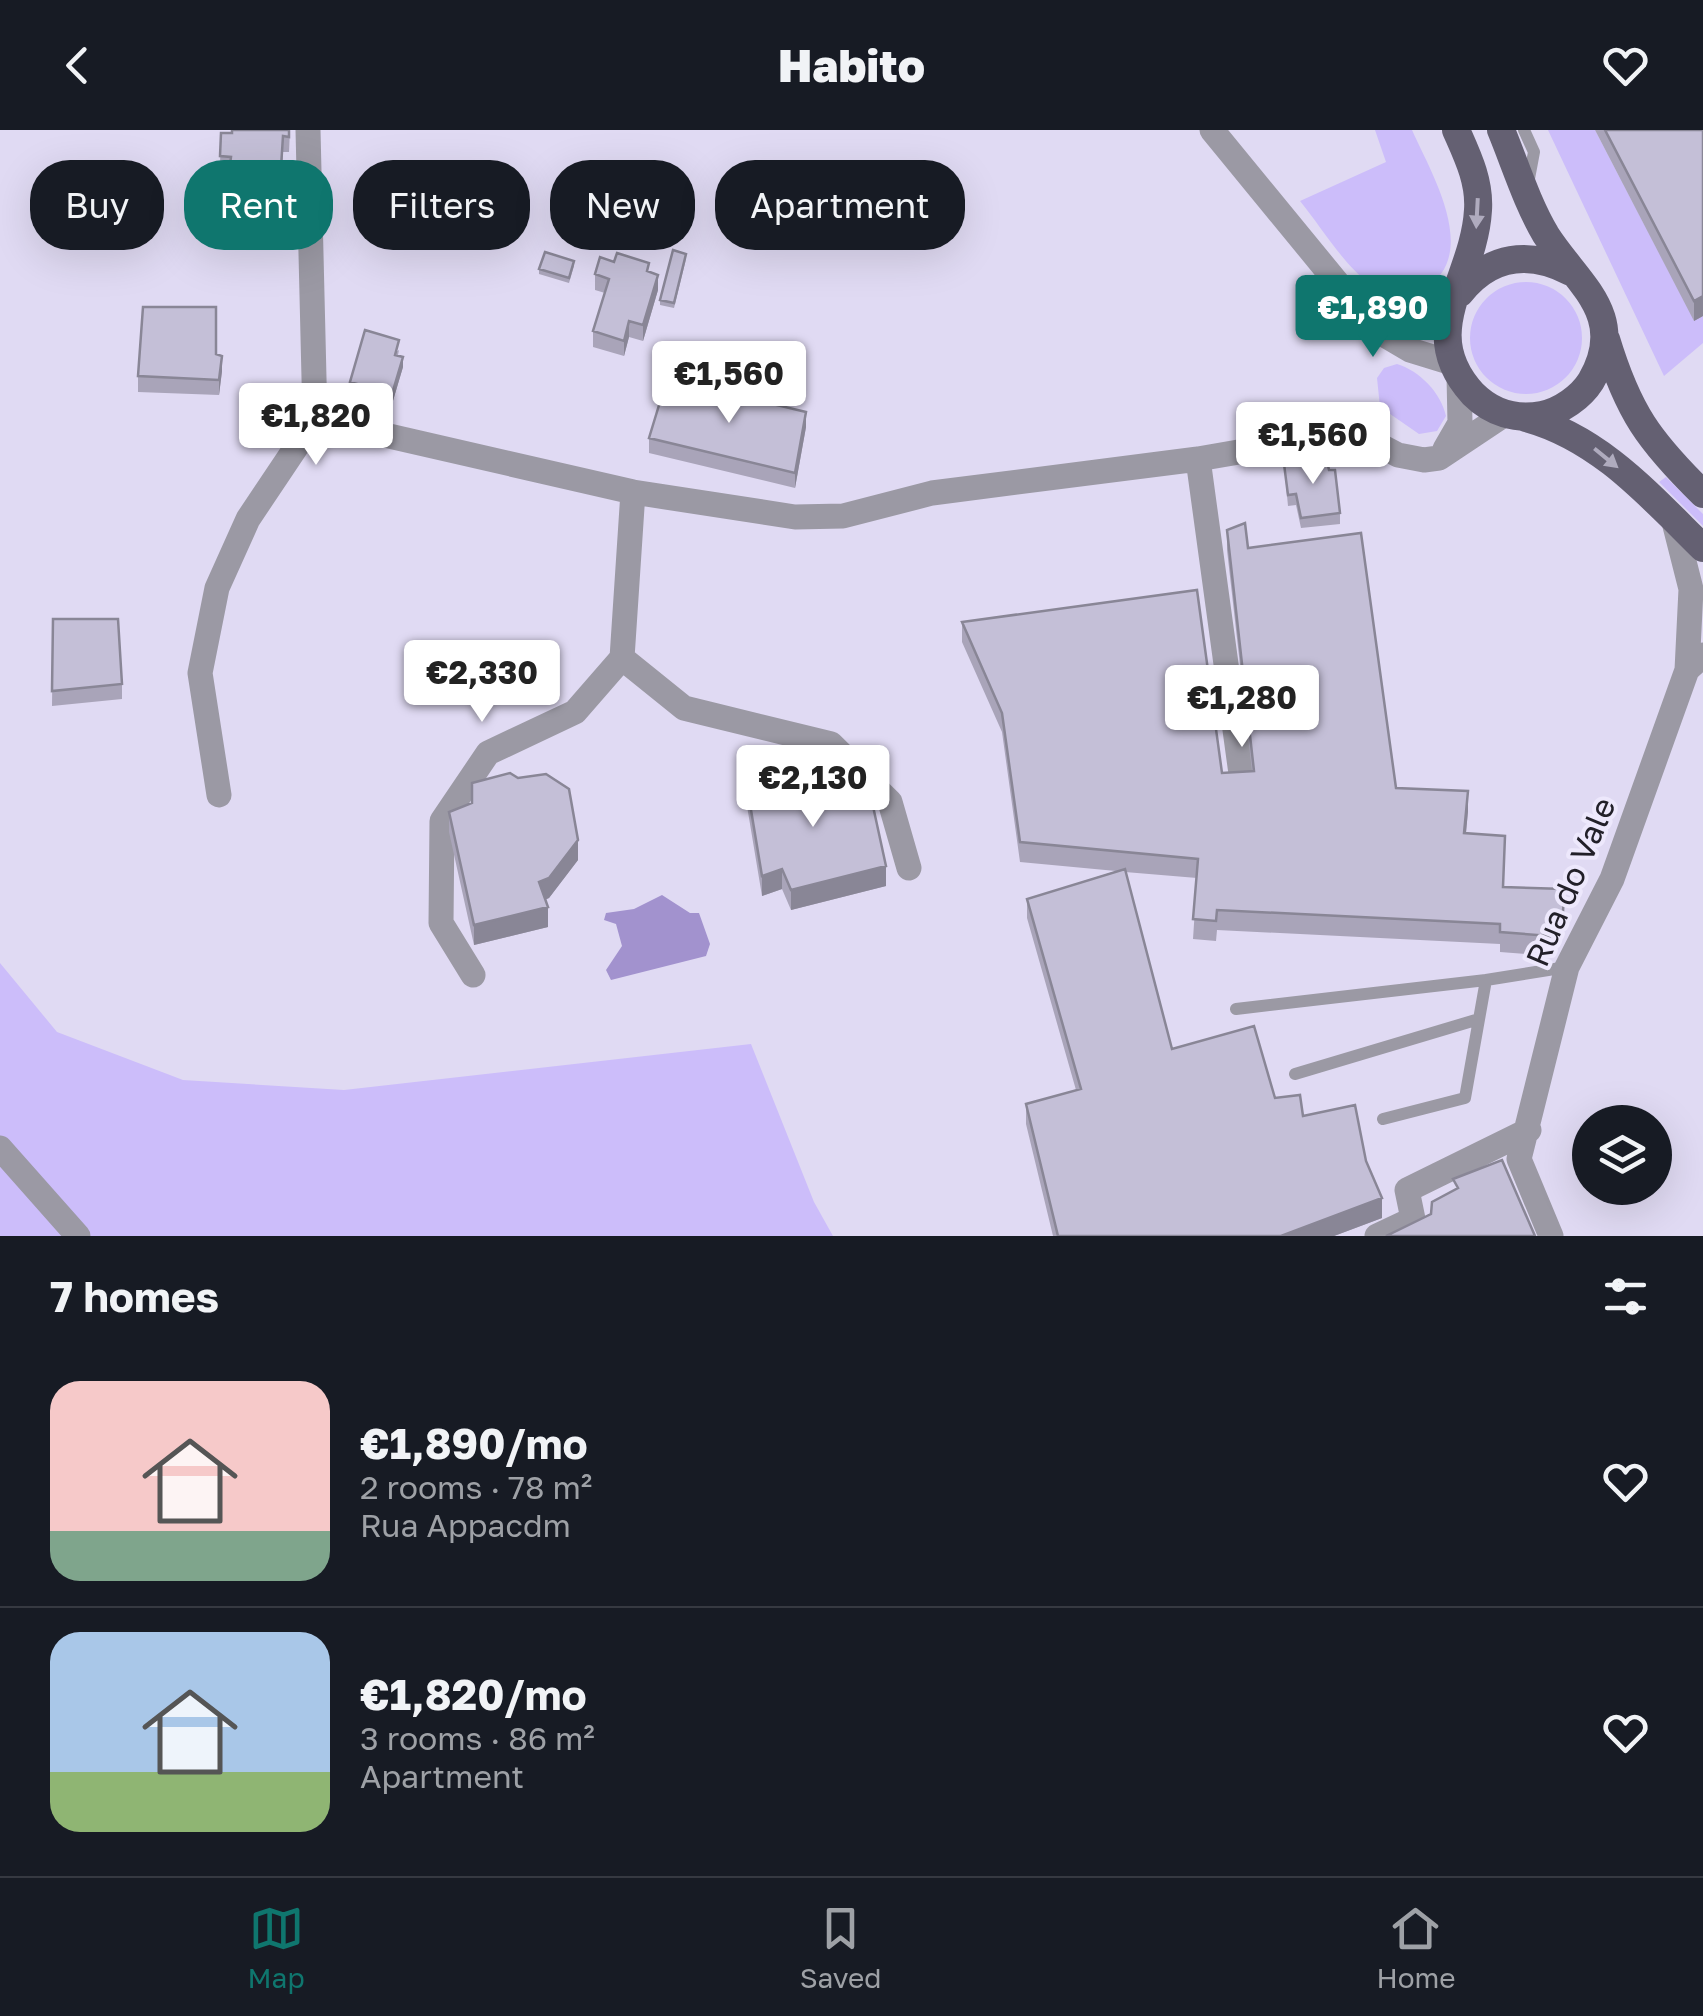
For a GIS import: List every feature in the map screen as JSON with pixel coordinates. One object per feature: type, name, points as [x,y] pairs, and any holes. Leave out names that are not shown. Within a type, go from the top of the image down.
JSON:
[{"type":"main road","points":[[1456,130],[1474,172],[1479,206],[1474,251],[1452,308],[1454,369],[1476,397],[1589,444],[1703,548]]},
{"type":"main road","points":[[1500,130],[1544,232],[1590,290],[1602,313],[1605,338],[1624,398],[1658,450],[1703,494]]},
{"type":"main road","points":[[1452,308],[1472,276],[1496,262],[1522,256],[1549,260],[1573,272]]},
{"type":"main road","points":[[1512,415],[1545,414],[1569,404],[1588,386],[1600,364],[1605,338]]},
{"type":"street","points":[[219,795],[200,673],[218,588],[248,519],[315,419],[308,130]]},
{"type":"street","points":[[1212,130],[1376,330],[1454,369],[1460,423],[1439,458]]},
{"type":"street","points":[[1340,290],[1384,307],[1452,308]]},
{"type":"street","points":[[315,419],[633,492],[795,518],[843,516],[932,493],[1198,459],[1354,432],[1398,455],[1424,460],[1439,458],[1512,415]]},
{"type":"street","points":[[1198,459],[1242,780]]},
{"type":"street","points":[[473,974],[441,923],[442,821],[488,753],[575,712],[622,658],[633,492]]},
{"type":"street","name":"Rua do Vale","points":[[1551,1236],[1519,1159],[1567,967],[1612,879],[1695,662],[1692,590],[1672,518]]},
{"type":"street","points":[[622,658],[684,708],[830,744],[890,802],[909,868]]},
{"type":"street","points":[[1377,1236],[1414,1219],[1407,1190],[1529,1130]]},
{"type":"street","points":[[0,1148],[78,1236]]},
{"type":"lane","points":[[1524,130],[1534,152],[1527,192]]},
{"type":"lane","points":[[1236,1010],[1567,967]]},
{"type":"lane","points":[[1383,1119],[1464,1098],[1486,980]]},
{"type":"lane","points":[[1295,1074],[1479,1019]]},
{"type":"shaded area","points":[[1375,130],[1412,130],[1447,214],[1449,257],[1440,275],[1422,290],[1409,294],[1382,290],[1360,276],[1300,201],[1386,162]]},
{"type":"shaded area","points":[[1548,130],[1595,130],[1694,320],[1703,316],[1703,343],[1664,376]]},
{"type":"shaded area","points":[[1526,282],[1547,286],[1566,298],[1578,317],[1582,338],[1578,359],[1566,378],[1547,390],[1526,394],[1505,390],[1486,378],[1474,359],[1470,338],[1474,317],[1486,298],[1505,286]]},
{"type":"shaded area","points":[[1397,364],[1421,377],[1439,399],[1446,416],[1437,431],[1419,434],[1380,407],[1377,378],[1384,368]]},
{"type":"shaded area","points":[[1666,477],[1703,514],[1703,526],[1659,482]]},
{"type":"shaded area","points":[[662,895],[690,913],[699,913],[710,944],[706,956],[611,980],[606,970],[622,946],[616,924],[604,920],[606,913],[634,909]]},
{"type":"shaded area","points":[[0,963],[57,1032],[183,1080],[344,1090],[751,1044],[814,1202],[833,1236],[0,1236]]},
{"type":"building","points":[[289,130],[289,137],[283,136],[281,160],[231,160],[220,156],[221,133]]},
{"type":"building","points":[[1605,130],[1703,130],[1703,296],[1694,301]]},
{"type":"building","points":[[673,250],[686,254],[674,303],[660,300]]},
{"type":"building","points":[[545,252],[574,261],[569,278],[539,269]]},
{"type":"building","points":[[617,253],[649,263],[647,271],[658,275],[643,325],[629,321],[624,341],[593,331],[609,279],[595,274],[600,257],[614,262]]},
{"type":"building","points":[[143,307],[216,307],[216,354],[222,356],[219,380],[138,376]]},
{"type":"building","points":[[365,330],[399,340],[395,355],[403,357],[392,394],[350,382]]},
{"type":"building","points":[[667,379],[806,412],[795,473],[649,438]]},
{"type":"building","points":[[1326,456],[1329,470],[1335,470],[1340,513],[1301,518],[1296,494],[1288,495],[1284,464]]},
{"type":"building","points":[[1245,523],[1248,548],[1361,533],[1396,788],[1468,791],[1464,833],[1505,836],[1503,887],[1564,889],[1563,913],[1551,914],[1550,936],[1500,932],[1500,924],[1217,910],[1216,921],[1193,919],[1198,859],[1020,842],[1002,713],[962,622],[1197,590],[1222,773],[1254,771],[1227,530]]},
{"type":"building","points":[[53,619],[118,619],[122,684],[52,691]]},
{"type":"building","points":[[814,768],[849,802],[871,797],[886,866],[791,890],[782,869],[762,876],[747,786]]},
{"type":"building","points":[[510,773],[518,778],[546,774],[569,789],[578,840],[549,878],[539,882],[548,907],[474,925],[449,812],[472,803],[472,783]]},
{"type":"building","points":[[1125,869],[1172,1049],[1254,1026],[1275,1098],[1300,1095],[1303,1116],[1355,1105],[1366,1161],[1382,1198],[1281,1236],[1058,1236],[1026,1104],[1081,1089],[1027,899]]},
{"type":"building","points":[[1502,1160],[1535,1236],[1386,1236],[1431,1214],[1432,1202],[1458,1188],[1453,1179]]}]
